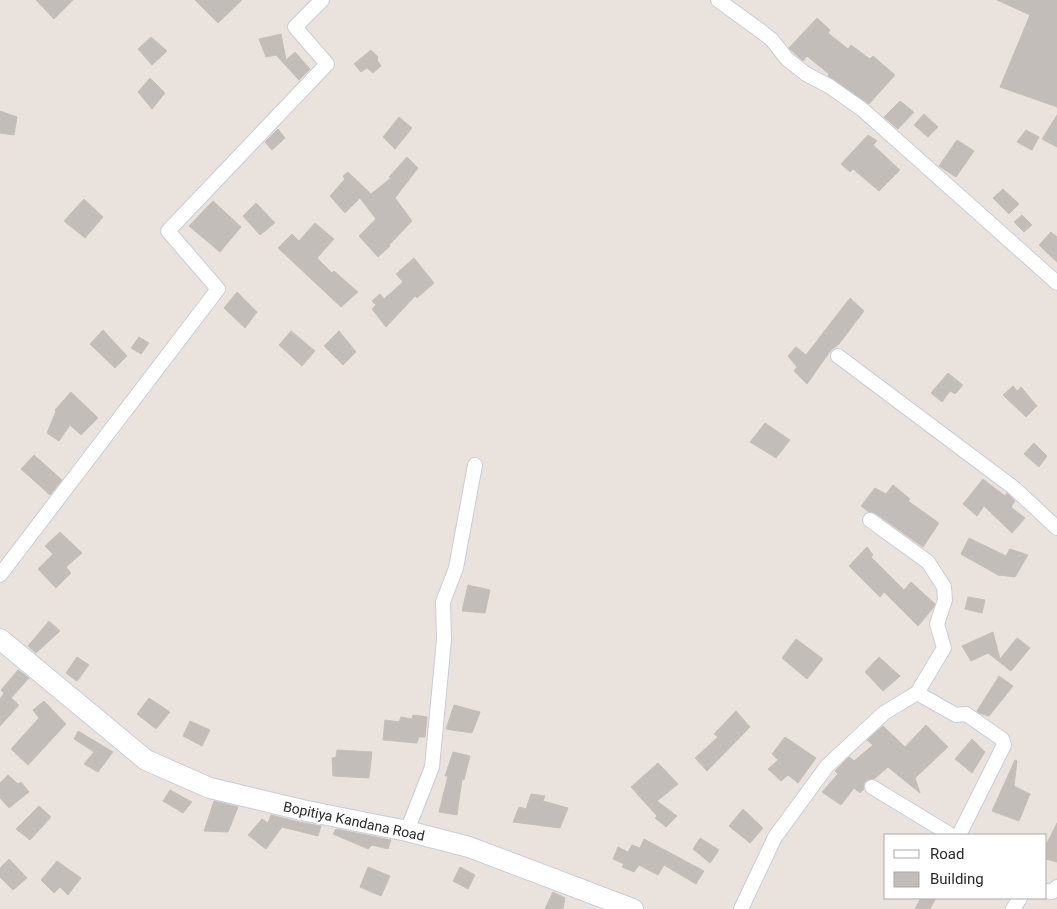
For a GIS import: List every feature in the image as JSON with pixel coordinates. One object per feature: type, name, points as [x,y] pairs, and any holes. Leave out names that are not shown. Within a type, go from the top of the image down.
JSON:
[{"type":"main road","name":"Bopitiya Kandana Road","points":[[0,639],[146,760],[210,788],[302,810],[407,831],[469,847],[633,909]]},
{"type":"street","points":[[0,575],[218,289],[168,232],[327,64],[295,27],[322,0]]},
{"type":"street","points":[[718,0],[772,40],[787,58],[806,74],[829,86],[863,110],[1057,283]]},
{"type":"street","points":[[838,356],[1014,488],[1057,528]]},
{"type":"street","points":[[407,831],[432,767],[444,640],[443,602],[456,568],[474,465]]},
{"type":"street","points":[[741,909],[775,837],[827,766],[884,714],[917,693],[944,648],[937,624],[945,600],[944,587],[928,562],[870,520]]},
{"type":"street","points":[[917,693],[956,715],[966,714],[1002,739],[1004,745],[960,834]]},
{"type":"street","points":[[872,787],[949,834]]},
{"type":"building","points":[[36,0],[73,0],[54,19]]},
{"type":"building","points":[[195,0],[242,0],[218,23]]},
{"type":"building","points":[[997,0],[1057,0],[1057,107],[1000,87],[1030,15]]},
{"type":"building","points":[[817,18],[830,30],[828,33],[848,49],[851,45],[870,59],[873,56],[895,75],[869,104],[828,76],[829,74],[807,56],[803,61],[789,48]]},
{"type":"building","points":[[281,34],[286,60],[295,52],[310,69],[299,80],[276,55],[266,57],[259,39]]},
{"type":"building","points":[[151,37],[167,51],[152,65],[138,49]]},
{"type":"building","points":[[371,50],[378,57],[377,60],[381,66],[373,73],[367,68],[361,72],[354,64]]},
{"type":"building","points":[[150,78],[165,93],[152,109],[138,92]]},
{"type":"building","points":[[900,101],[914,112],[898,129],[884,117]]},
{"type":"building","points":[[0,111],[17,117],[14,135],[0,133]]},
{"type":"building","points":[[924,114],[938,127],[928,137],[914,125]]},
{"type":"building","points":[[1057,115],[1057,147],[1042,139]]},
{"type":"building","points":[[399,117],[412,128],[395,149],[383,137]]},
{"type":"building","points":[[278,129],[285,138],[272,150],[265,142]]},
{"type":"building","points":[[1026,130],[1039,137],[1032,150],[1017,142]]},
{"type":"building","points":[[868,135],[877,141],[873,145],[900,170],[879,191],[853,169],[850,172],[841,164]]},
{"type":"building","points":[[957,140],[974,151],[956,177],[939,166]]},
{"type":"building","points":[[407,157],[418,168],[395,198],[412,221],[378,257],[359,236],[376,219],[360,198],[345,213],[330,196],[345,179],[343,176],[348,172],[371,194],[391,178],[389,177]]},
{"type":"building","points":[[1003,189],[1019,204],[1009,214],[993,198]]},
{"type":"building","points":[[84,199],[103,217],[85,238],[64,221]]},
{"type":"building","points":[[213,201],[241,227],[220,252],[189,226]]},
{"type":"building","points":[[256,203],[275,223],[260,235],[243,216]]},
{"type":"building","points":[[1022,215],[1032,225],[1024,232],[1014,222]]},
{"type":"building","points":[[315,223],[334,239],[317,258],[332,273],[334,271],[358,292],[341,307],[278,248],[292,234],[299,241]]},
{"type":"building","points":[[1051,232],[1057,237],[1057,262],[1039,245]]},
{"type":"building","points":[[414,258],[434,283],[417,298],[415,296],[386,327],[372,309],[376,305],[372,301],[380,294],[384,299],[403,282],[396,274]]},
{"type":"building","points":[[237,292],[257,312],[245,328],[224,308]]},
{"type":"building","points":[[850,298],[864,311],[839,344],[831,350],[807,384],[794,371],[797,367],[788,356],[796,347],[806,355]]},
{"type":"building","points":[[103,330],[127,356],[115,368],[90,344]]},
{"type":"building","points":[[291,331],[315,351],[302,366],[279,345]]},
{"type":"building","points":[[339,331],[356,352],[343,365],[324,346]]},
{"type":"building","points":[[139,337],[149,343],[141,354],[131,348]]},
{"type":"building","points":[[948,373],[963,385],[955,394],[950,391],[942,402],[931,393]]},
{"type":"building","points":[[1013,386],[1017,391],[1021,387],[1037,406],[1026,417],[1003,395]]},
{"type":"building","points":[[71,392],[98,418],[81,435],[70,425],[59,441],[47,433],[55,410]]},
{"type":"building","points":[[765,423],[790,440],[776,458],[750,442]]},
{"type":"building","points":[[1034,443],[1047,456],[1039,467],[1024,454]]},
{"type":"building","points":[[34,455],[62,480],[50,495],[21,469]]},
{"type":"building","points":[[983,479],[1005,496],[1007,493],[1015,501],[1011,507],[1025,518],[1012,533],[984,506],[977,516],[963,504]]},
{"type":"building","points":[[893,485],[910,499],[908,501],[939,523],[923,547],[875,513],[869,512],[861,506],[875,488],[886,494]]},
{"type":"building","points":[[60,532],[82,553],[66,567],[71,573],[56,588],[38,569],[53,554],[45,546]]},
{"type":"building","points":[[969,538],[1006,556],[1010,549],[1028,555],[1015,577],[998,575],[961,554]]},
{"type":"building","points":[[867,547],[873,555],[871,557],[904,590],[911,582],[935,604],[918,626],[884,592],[880,597],[849,566]]},
{"type":"building","points":[[468,585],[490,590],[485,613],[462,611]]},
{"type":"building","points":[[968,597],[985,600],[982,613],[965,609]]},
{"type":"building","points":[[49,621],[60,631],[36,653],[28,646]]},
{"type":"building","points":[[993,632],[1000,659],[1017,638],[1030,648],[1011,671],[988,653],[971,661],[962,646]]},
{"type":"building","points":[[796,639],[823,659],[807,679],[782,658]]},
{"type":"building","points":[[77,657],[89,665],[77,681],[66,673]]},
{"type":"building","points":[[879,657],[900,676],[883,691],[865,672]]},
{"type":"building","points":[[18,670],[29,678],[11,698],[19,705],[0,726],[0,699],[4,693],[1,690]]},
{"type":"building","points":[[999,676],[1013,686],[989,716],[979,713],[977,711]]},
{"type":"building","points":[[149,698],[170,712],[156,729],[137,714]]},
{"type":"building","points":[[44,701],[66,724],[28,765],[11,749],[39,718],[33,710]]},
{"type":"building","points":[[454,705],[480,712],[472,733],[446,729]]},
{"type":"building","points":[[736,711],[750,727],[707,771],[695,758],[718,737],[714,734]]},
{"type":"building","points":[[413,715],[427,717],[425,737],[419,737],[417,743],[383,740],[385,720],[399,722],[401,717],[412,719]]},
{"type":"building","points":[[190,721],[210,730],[202,746],[183,736]]},
{"type":"building","points":[[926,725],[948,747],[915,778],[920,793],[888,767],[874,779],[867,780],[864,783],[864,789],[860,793],[854,788],[841,805],[822,792],[838,774],[835,771],[849,757],[854,761],[873,745],[867,740],[883,726],[905,747]]},
{"type":"building","points":[[78,731],[113,752],[98,772],[84,764],[94,752],[74,739]]},
{"type":"building","points":[[785,737],[816,758],[798,783],[788,775],[781,781],[768,769],[778,760],[772,754]]},
{"type":"building","points":[[972,739],[985,752],[972,773],[955,759]]},
{"type":"building","points":[[337,750],[372,752],[369,778],[333,776],[332,758],[336,757]]},
{"type":"building","points":[[453,752],[470,756],[464,780],[462,779],[457,815],[439,812],[448,776],[445,776]]},
{"type":"building","points":[[1015,760],[1017,761],[1014,786],[1030,794],[1019,821],[992,811]]},
{"type":"building","points":[[658,763],[678,784],[657,801],[677,816],[666,827],[655,818],[657,816],[631,787]]},
{"type":"building","points":[[8,775],[18,784],[21,782],[29,792],[9,808],[0,798],[0,783]]},
{"type":"building","points":[[170,790],[192,802],[183,813],[163,801]]},
{"type":"building","points":[[531,794],[545,796],[543,801],[568,808],[560,828],[513,822],[519,807],[526,809]]},
{"type":"building","points":[[214,801],[238,807],[228,832],[204,831]]},
{"type":"building","points":[[39,806],[51,817],[30,840],[16,829]]},
{"type":"building","points":[[743,809],[763,828],[750,843],[729,826]]},
{"type":"building","points":[[271,815],[321,826],[318,836],[282,827],[266,849],[248,835],[262,819],[268,823]]},
{"type":"building","points":[[1057,823],[1057,862],[1047,859],[1047,843]]},
{"type":"building","points":[[336,829],[391,840],[388,849],[372,845],[368,849],[333,834]]},
{"type":"building","points":[[700,838],[719,850],[710,863],[693,849]]},
{"type":"building","points":[[644,839],[704,871],[696,884],[664,865],[658,875],[639,865],[634,872],[622,867],[624,864],[613,859],[618,847],[628,852],[632,845],[640,848]]},
{"type":"building","points":[[9,859],[27,878],[13,890],[0,877],[0,868]]},
{"type":"building","points":[[57,861],[81,878],[68,895],[60,887],[54,893],[41,880]]},
{"type":"building","points":[[368,867],[390,876],[381,896],[360,887]]},
{"type":"building","points":[[460,867],[475,875],[468,889],[453,881]]},
{"type":"building","points":[[553,892],[565,898],[563,909],[545,909]]},
{"type":"building","points":[[920,899],[935,899],[930,909],[915,909]]}]
